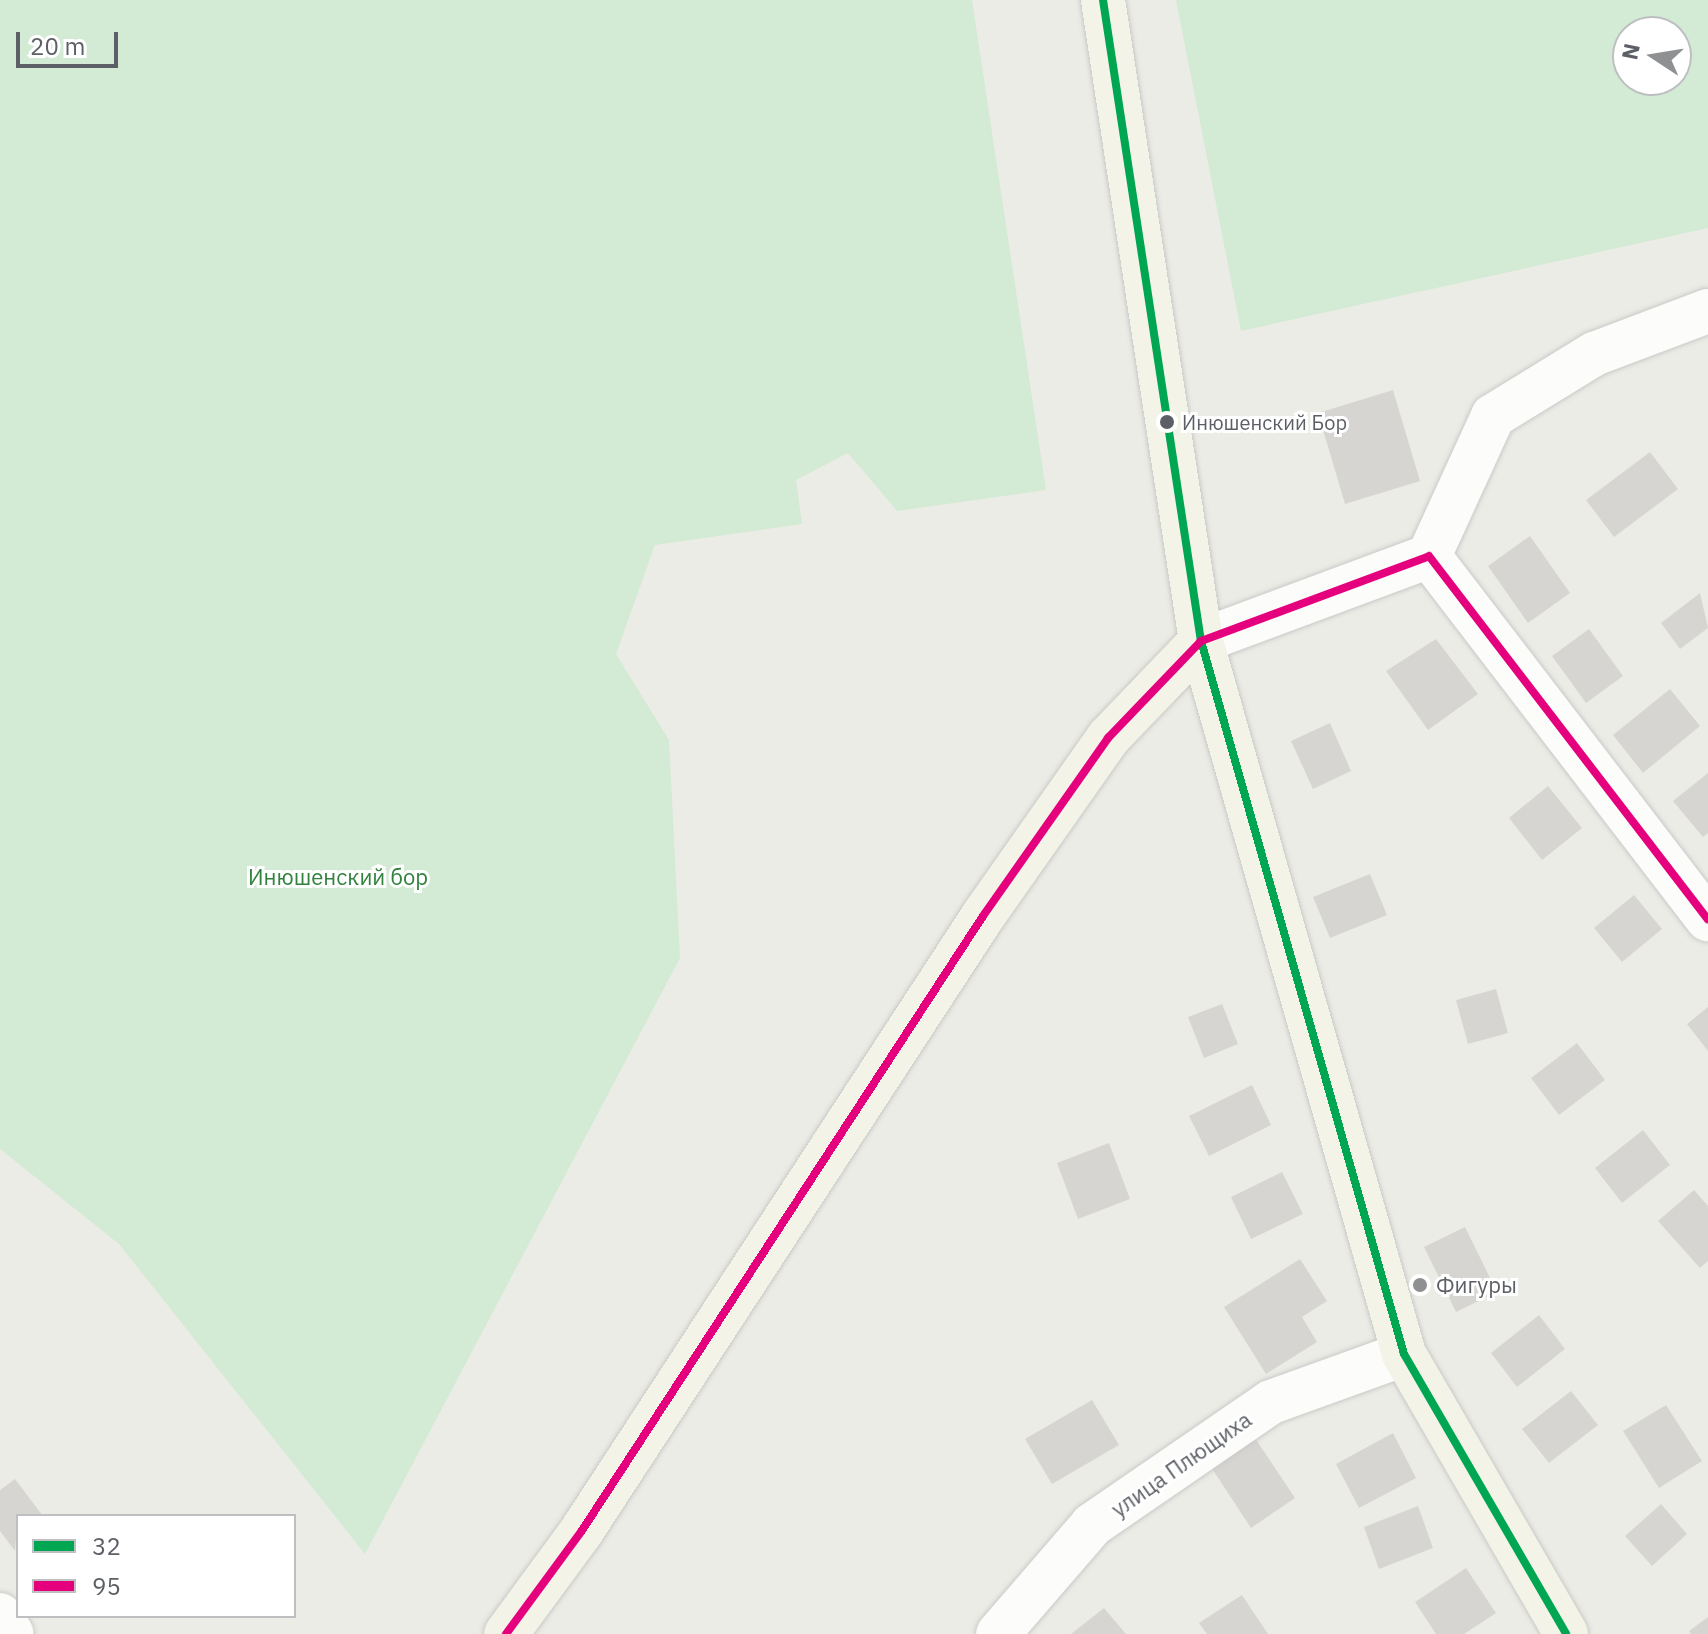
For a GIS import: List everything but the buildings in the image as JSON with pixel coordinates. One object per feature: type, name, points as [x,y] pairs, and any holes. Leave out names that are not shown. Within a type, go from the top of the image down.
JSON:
[{"type":"main road","points":[[1103,0],[1201,641],[1404,1354],[1566,1634]]},
{"type":"main road","points":[[506,1634],[590,1519],[983,916],[1108,738],[1201,641]]},
{"type":"street","points":[[1201,641],[1429,556],[1493,416],[1594,354],[1708,311]]},
{"type":"street","points":[[1429,556],[1708,919]]},
{"type":"street","name":"улица Плющиха","points":[[999,1634],[1092,1525],[1271,1402],[1404,1354]]},
{"type":"street","points":[[0,1615],[12,1634]]},
{"type":"green space","name":"Инюшенский бор","points":[[0,0],[972,0],[1046,490],[897,511],[848,453],[796,480],[802,524],[655,545],[616,654],[669,740],[680,958],[365,1554],[119,1244],[0,1149]]},
{"type":"green space","points":[[1176,0],[1708,0],[1708,228],[1241,331]]},
{"type":"transit line","name":"32","points":[[1103,0],[1201,641],[1404,1354],[1566,1634]]},
{"type":"transit line","name":"95","points":[[506,1634],[581,1532],[983,916],[1108,738],[1201,641],[1429,556],[1708,919]]},
{"type":"place","name":"Инюшенский Бор","points":[[1167,422]]},
{"type":"place","name":"Фигуры","points":[[1420,1285]]}]
